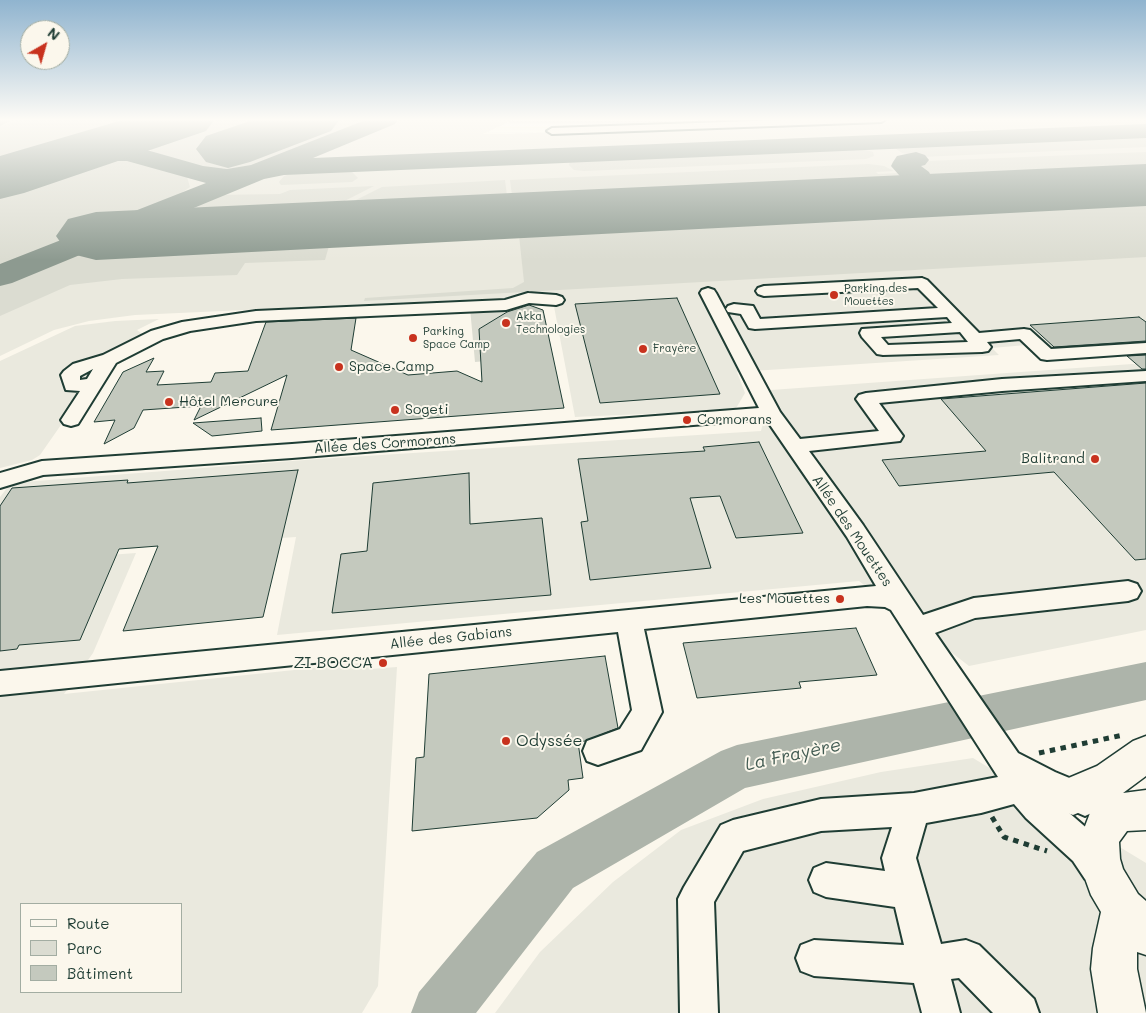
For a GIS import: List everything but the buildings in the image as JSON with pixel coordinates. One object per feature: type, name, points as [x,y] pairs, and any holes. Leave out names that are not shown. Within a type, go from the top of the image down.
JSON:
[{"type":"main road","points":[[1073,796],[1110,779],[1136,744]]},
{"type":"main road","points":[[1122,1013],[1114,969],[1115,948],[1125,908],[1099,860],[1099,842],[1104,827],[1113,817],[1136,810]]},
{"type":"street","points":[[764,291],[922,283],[951,312],[982,347],[882,350],[868,332],[964,327]]},
{"type":"street","name":"Allée des Mouettes","points":[[708,293],[771,413],[855,531],[900,603],[948,674],[1013,763],[1037,807],[1085,849],[1125,908]]},
{"type":"street","points":[[716,310],[756,306],[936,297]]},
{"type":"street","points":[[93,384],[73,386],[70,375],[79,368],[109,359],[157,335],[188,326],[246,318],[506,304],[528,298],[556,300]]},
{"type":"street","points":[[739,309],[755,324],[951,312]]},
{"type":"street","points":[[985,336],[1024,334],[1038,357],[1146,348]]},
{"type":"street","points":[[71,420],[109,359]]},
{"type":"street","points":[[793,446],[894,436],[866,399],[1002,385],[1146,376]]},
{"type":"street","name":"Allée des Cormorans","points":[[0,481],[42,468],[292,451],[771,413]]},
{"type":"street","points":[[917,628],[974,608],[1128,591]]},
{"type":"street","name":"Allée des Gabians","points":[[0,683],[877,595],[889,596],[900,603]]},
{"type":"street","points":[[598,751],[630,740],[647,712],[629,620]]},
{"type":"street","points":[[699,1013],[696,899],[733,837],[821,816],[914,809],[981,798],[1013,763],[1073,796],[1136,810]]},
{"type":"street","points":[[914,809],[899,858],[941,1013]]},
{"type":"street","points":[[826,880],[909,892]]},
{"type":"street","points":[[814,958],[928,965],[966,958],[1020,1013]]},
{"type":"path","points":[[1013,763],[1136,744]]},
{"type":"path","points":[[981,798],[1004,837],[1053,854]]},
{"type":"shaded area","points":[[0,166],[255,166],[251,168],[306,172],[441,166],[1146,166],[1146,351],[1040,359],[1026,345],[992,348],[999,355],[737,372],[745,393],[735,410],[575,417],[552,296],[135,315],[89,321],[54,330],[0,356]]},
{"type":"shaded area","points":[[159,319],[137,330],[152,341],[110,365],[63,422],[40,455],[32,460],[0,468],[0,361],[75,326],[115,321]]},
{"type":"shaded area","points":[[1146,363],[1146,630],[969,666],[859,581],[277,635],[296,537],[0,557],[0,497],[11,483],[318,459],[761,431],[771,390]]},
{"type":"shaded area","points":[[136,553],[93,653],[64,694],[371,662],[371,669],[397,667],[378,986],[362,1013],[0,1013],[0,563]]},
{"type":"shaded area","points":[[973,758],[1146,863],[1146,1013],[495,1013],[540,952],[613,882],[681,830],[763,799],[881,772]]},
{"type":"green space","points":[[78,166],[150,166],[187,177],[190,187],[177,196],[0,267],[0,192]]},
{"type":"green space","points":[[200,166],[246,166],[232,169]]},
{"type":"green space","points":[[570,166],[695,166],[584,171],[574,170]]},
{"type":"green space","points":[[818,166],[885,166],[894,171],[876,172],[878,174],[898,173],[907,181],[897,186],[513,204],[510,180]]},
{"type":"green space","points":[[1146,166],[1146,175],[957,184],[933,179],[917,167]]},
{"type":"green space","points":[[345,168],[358,178],[352,182],[281,185],[279,182],[284,176],[303,170]]},
{"type":"green space","points":[[505,180],[508,204],[332,212],[382,187]]},
{"type":"green space","points":[[374,186],[323,212],[197,219],[178,214],[181,211],[180,209],[215,195],[280,194],[290,190]]},
{"type":"green space","points":[[1146,195],[1146,257],[364,301],[365,298],[513,288],[524,282],[518,226]]},
{"type":"green space","points":[[325,236],[331,239],[325,260],[245,263],[237,275],[122,279],[70,285],[0,316],[0,283],[75,252],[125,246]]},
{"type":"green space","name":"Space Camp","points":[[517,305],[479,329],[481,357],[486,361],[475,362],[470,308]]},
{"type":"waterway","name":"La Frayère","points":[[440,1013],[555,870],[737,767],[1146,681]]},
{"type":"taxiway","points":[[175,166],[201,174],[227,177],[257,172]]},
{"type":"taxiway","points":[[257,172],[270,166]]},
{"type":"taxiway","points":[[257,172],[301,166]]},
{"type":"taxiway","points":[[894,197],[915,192],[922,186],[919,178],[904,166]]},
{"type":"taxiway","points":[[0,276],[257,172]]},
{"type":"runway","points":[[0,178],[37,166]]},
{"type":"runway","points":[[96,236],[1146,185]]},
{"type":"place","name":"Parking des Mouettes","points":[[834,295]]},
{"type":"place","name":"Akka Technologies","points":[[506,323]]},
{"type":"place","name":"Parking Space Camp","points":[[413,338]]},
{"type":"place","name":"Frayère","points":[[643,349]]},
{"type":"place","name":"Space Camp","points":[[339,367]]},
{"type":"place","name":"Hôtel Mercure","points":[[169,402]]},
{"type":"place","name":"Sogeti","points":[[395,410]]},
{"type":"place","name":"Cormorans","points":[[687,420]]},
{"type":"place","name":"Balitrand","points":[[1095,459]]},
{"type":"place","name":"Les Mouettes","points":[[840,599]]},
{"type":"place","name":"ZI BOCCA","points":[[383,663]]},
{"type":"place","name":"Odyssée","points":[[506,741]]}]
